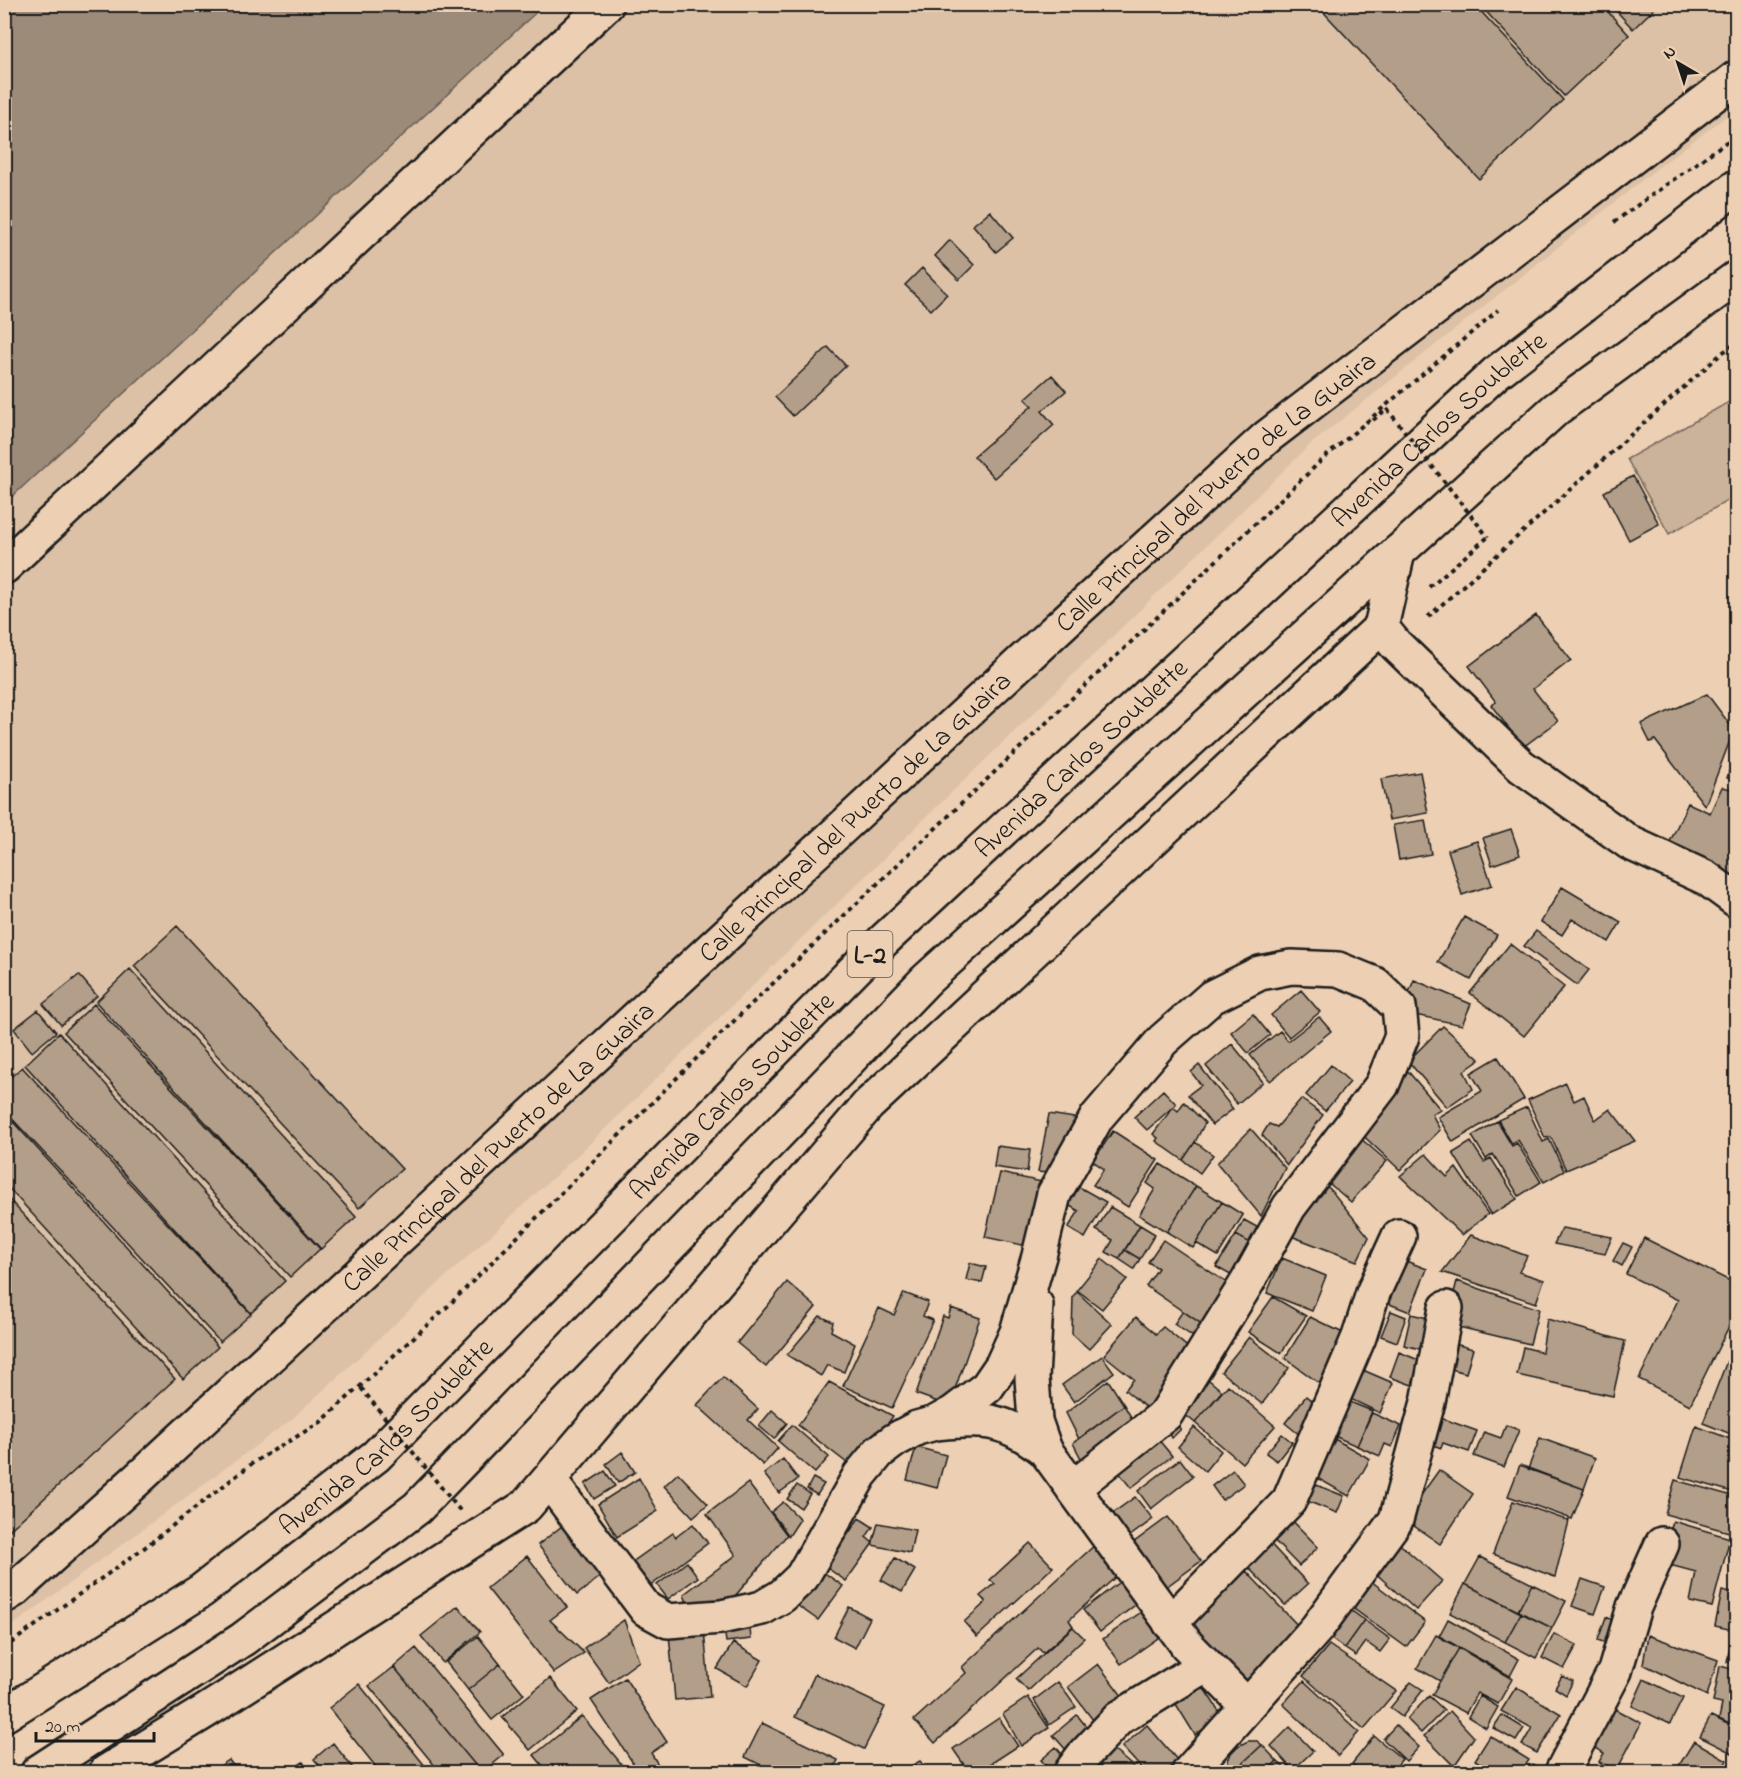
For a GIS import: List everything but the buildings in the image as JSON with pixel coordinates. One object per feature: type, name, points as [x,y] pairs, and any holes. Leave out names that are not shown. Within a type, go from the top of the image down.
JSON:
[{"type":"street","points":[[4,567],[607,4]]},
{"type":"street","name":"Calle Principal del Puerto de La Guaira","points":[[4,1596],[14,1590],[150,1468],[1054,631],[1267,437],[1737,78]]},
{"type":"street","name":"Avenida Carlos Soublette","points":[[4,1715],[201,1591],[376,1456],[884,940],[1497,372],[1737,187]]},
{"type":"street","name":"L-2","points":[[38,1773],[243,1639],[417,1508],[926,980],[1556,409],[1737,278]]},
{"type":"street","points":[[106,1773],[206,1712],[526,1506],[868,1106],[1381,627],[1398,552]]},
{"type":"street","points":[[1381,627],[1395,644],[1521,766],[1630,843],[1706,878],[1737,900]]},
{"type":"street","points":[[935,1423],[987,1386],[1002,1365],[1017,1332],[1054,1194],[1097,1117],[1163,1040],[1212,997],[1260,973],[1291,967],[1338,969],[1375,984],[1399,1007],[1402,1035],[1382,1086],[1288,1207],[1248,1281],[1166,1414],[1073,1488]]},
{"type":"street","points":[[1170,1623],[1289,1501],[1359,1337],[1373,1293],[1399,1236]]},
{"type":"street","points":[[1039,1256],[1032,1378],[1035,1421],[1045,1450]]},
{"type":"street","points":[[1190,1773],[1317,1628],[1396,1520],[1428,1402],[1446,1308]]},
{"type":"street","points":[[549,1480],[646,1609],[669,1621],[722,1617],[762,1608],[782,1596],[802,1577],[860,1475],[879,1452],[895,1440],[917,1428],[935,1423],[975,1420],[1001,1424],[1026,1435],[1045,1450],[1170,1623],[1205,1665],[1247,1706]]},
{"type":"street","points":[[1563,1773],[1616,1671],[1634,1608],[1662,1544]]},
{"type":"street","points":[[1071,1773],[1082,1756],[1119,1718],[1205,1665]]},
{"type":"path","points":[[1611,224],[1737,135]]},
{"type":"path","points":[[321,1422],[448,1306],[744,1011],[1323,459],[1500,309]]},
{"type":"path","points":[[1428,617],[1722,353],[1737,343]]},
{"type":"path","points":[[1323,459],[1387,409],[1488,537],[1428,588]]},
{"type":"path","points":[[4,1648],[144,1548],[255,1462],[321,1422],[361,1388],[462,1513]]},
{"type":"shaded area","points":[[5,4],[544,4],[544,5],[5,503]]},
{"type":"shaded area","points":[[544,5],[1736,5],[1736,109],[1660,166],[1311,444],[582,1151],[292,1419],[5,1631],[5,503]]},
{"type":"shaded area","points":[[1736,398],[1736,496],[1669,534],[1627,459]]}]
